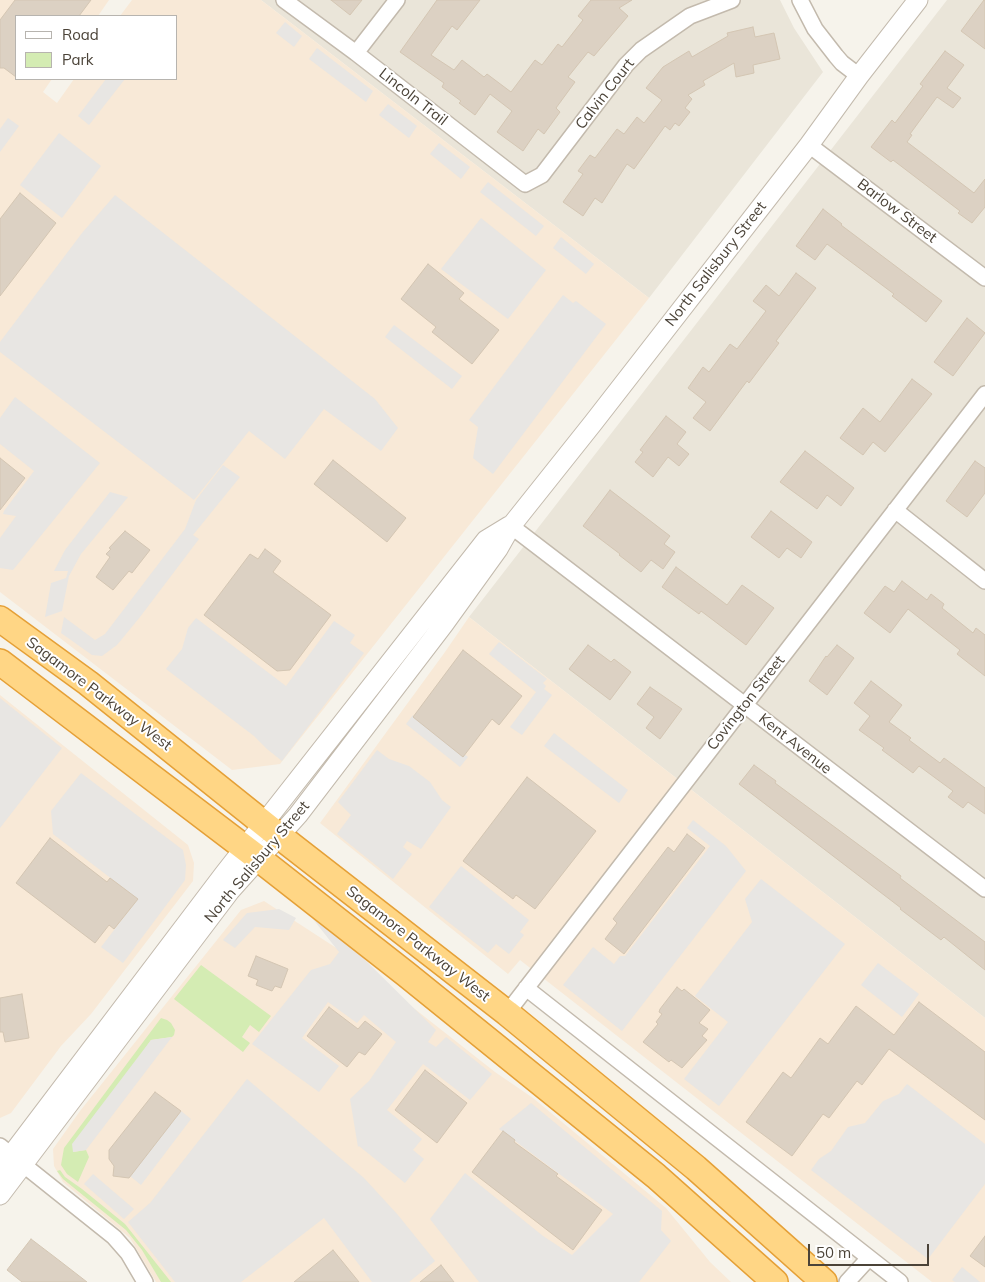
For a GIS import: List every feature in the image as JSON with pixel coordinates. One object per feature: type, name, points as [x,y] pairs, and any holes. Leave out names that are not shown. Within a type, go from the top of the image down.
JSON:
[{"type":"highway","name":"Sagamore Parkway West","points":[[0,619],[88,683],[507,1013],[696,1168],[824,1282]]},
{"type":"highway","name":"Sagamore Parkway West","points":[[0,662],[406,974],[656,1176],[775,1282]]},
{"type":"street","name":"Lincoln Trail","points":[[284,0],[356,53],[525,184],[542,175]]},
{"type":"street","points":[[356,53],[397,0]]},
{"type":"street","name":"Calvin Court","points":[[542,175],[626,65],[642,50],[690,16],[732,0]]},
{"type":"street","points":[[800,0],[815,29],[842,63],[859,76]]},
{"type":"street","name":"North Salisbury Street","points":[[0,1170],[272,829],[486,540],[510,526],[593,424],[809,145],[918,0]]},
{"type":"street","name":"Barlow Street","points":[[809,145],[985,278]]},
{"type":"street","name":"Covington Street","points":[[507,1013],[985,394]]},
{"type":"street","points":[[895,510],[985,581]]},
{"type":"street","name":"Kent Avenue","points":[[510,526],[985,889]]},
{"type":"street","points":[[526,988],[900,1282]]},
{"type":"street","points":[[12,1155],[114,1237],[128,1253],[146,1282]]},
{"type":"street","name":"North Salisbury Street","points":[[0,1195],[12,1155]]},
{"type":"street","points":[[847,1282],[869,1258]]},
{"type":"shaded area","points":[[0,0],[109,0],[99,15],[15,15],[15,80],[51,80],[43,92],[57,103],[73,80],[178,80],[178,15],[121,15],[132,0],[261,0],[649,298],[280,764],[232,770],[0,592]]},
{"type":"shaded area","points":[[261,0],[780,0],[794,28],[823,72],[649,298]]},
{"type":"shaded area","points":[[947,0],[985,0],[985,1018],[469,617]]},
{"type":"shaded area","points":[[285,22],[302,36],[294,47],[276,33]]},
{"type":"shaded area","points":[[317,48],[373,91],[366,102],[309,59]]},
{"type":"shaded area","points":[[105,80],[124,80],[89,125],[78,116]]},
{"type":"shaded area","points":[[388,104],[417,126],[409,138],[379,115]]},
{"type":"shaded area","points":[[8,118],[19,126],[0,152],[0,129]]},
{"type":"shaded area","points":[[59,133],[101,166],[62,218],[20,185]]},
{"type":"shaded area","points":[[439,143],[470,167],[461,179],[430,154]]},
{"type":"shaded area","points":[[488,182],[544,226],[536,236],[480,192]]},
{"type":"shaded area","points":[[115,195],[375,399],[398,428],[381,451],[324,409],[285,459],[249,431],[194,500],[0,352],[0,342],[82,233]]},
{"type":"shaded area","points":[[481,218],[546,270],[508,319],[441,269]]},
{"type":"shaded area","points":[[561,237],[594,264],[586,274],[553,248]]},
{"type":"shaded area","points":[[563,295],[573,303],[576,301],[606,324],[493,474],[473,458],[478,427],[469,420]]},
{"type":"shaded area","points":[[394,325],[462,376],[452,389],[385,337]]},
{"type":"shaded area","points":[[15,397],[100,463],[13,570],[0,568],[0,538],[16,516],[3,514],[34,471],[0,444],[0,418]]},
{"type":"shaded area","points":[[223,465],[240,477],[193,535],[199,539],[117,645],[102,656],[92,655],[61,633],[64,617],[95,640],[105,634],[185,529],[196,500]]},
{"type":"shaded area","points":[[110,492],[128,497],[81,554],[69,576],[62,611],[45,617],[51,583],[66,578],[68,571],[54,571],[65,550]]},
{"type":"shaded area","points":[[469,617],[985,1018],[985,1282],[932,1282],[520,960],[508,974],[320,823]]},
{"type":"shaded area","points":[[196,618],[286,686],[334,621],[355,635],[350,643],[364,653],[282,761],[254,736],[166,669],[182,649],[188,628]]},
{"type":"shaded area","points":[[499,642],[547,679],[543,683],[546,686],[544,689],[552,695],[522,735],[510,727],[536,692],[489,654]]},
{"type":"shaded area","points":[[0,695],[188,845],[194,863],[193,881],[91,1014],[61,1046],[11,1113],[0,1118]]},
{"type":"shaded area","points":[[0,698],[62,748],[0,828]]},
{"type":"shaded area","points":[[413,715],[468,757],[460,767],[406,724]]},
{"type":"shaded area","points":[[554,733],[628,790],[619,803],[544,746]]},
{"type":"shaded area","points":[[377,750],[389,759],[409,766],[430,782],[442,800],[451,807],[421,849],[407,841],[403,847],[412,854],[393,879],[337,834],[351,815],[338,802]]},
{"type":"shaded area","points":[[81,773],[183,850],[186,865],[185,880],[123,963],[101,947],[138,899],[53,834],[51,811]]},
{"type":"shaded area","points":[[693,820],[726,846],[746,871],[622,1031],[563,985],[593,947],[614,964],[620,956],[625,956],[710,846],[687,828]]},
{"type":"shaded area","points":[[461,866],[529,920],[520,932],[524,935],[509,954],[496,944],[488,953],[429,907]]},
{"type":"shaded area","points":[[275,871],[436,1030],[428,1042],[436,1047],[446,1037],[492,1074],[470,1100],[423,1064],[387,1110],[422,1139],[413,1150],[424,1159],[405,1183],[358,1147],[350,1099],[369,1081],[396,1042],[364,1015],[357,1023],[328,1002],[302,1038],[339,1066],[319,1092],[252,1044],[311,970],[330,964],[339,952]]},
{"type":"shaded area","points":[[761,879],[845,944],[719,1106],[684,1079],[728,1022],[695,996],[752,922],[745,899]]},
{"type":"shaded area","points":[[264,901],[341,951],[495,1072],[533,1098],[666,1208],[710,1262],[731,1282],[156,1282],[130,1238],[63,1182],[54,1166],[53,1149],[80,1111],[241,910]]},
{"type":"shaded area","points":[[279,909],[296,918],[289,930],[255,927],[235,948],[223,940],[247,913]]},
{"type":"shaded area","points":[[878,963],[919,994],[902,1017],[861,985]]},
{"type":"shaded area","points":[[172,1037],[86,1150],[73,1152],[72,1144],[151,1040]]},
{"type":"shaded area","points":[[247,1079],[364,1178],[398,1215],[435,1261],[409,1282],[372,1282],[324,1218],[241,1282],[175,1282],[128,1222],[150,1203]]},
{"type":"shaded area","points":[[907,1084],[985,1144],[985,1184],[928,1259],[811,1170],[819,1159],[831,1151],[848,1127],[865,1123],[883,1101],[899,1094]]},
{"type":"shaded area","points":[[531,1103],[662,1211],[661,1230],[671,1241],[639,1282],[479,1282],[430,1219],[465,1173],[543,1236],[572,1255],[613,1214],[499,1129]]},
{"type":"shaded area","points":[[181,1111],[191,1119],[141,1185],[130,1176]]},
{"type":"shaded area","points":[[93,1174],[134,1209],[124,1219],[84,1184]]},
{"type":"shaded area","points":[[962,1267],[980,1282],[955,1282],[952,1280]]},
{"type":"green space","points":[[201,965],[271,1016],[259,1032],[250,1025],[242,1037],[250,1043],[243,1052],[174,999]]},
{"type":"green space","points":[[161,1018],[171,1023],[175,1030],[174,1035],[172,1037],[151,1040],[73,1152],[86,1150],[89,1157],[78,1182],[67,1174],[61,1165],[64,1148]]},
{"type":"green space","points":[[60,1170],[65,1177],[125,1224],[171,1282],[161,1282],[142,1250],[126,1230],[63,1179],[57,1171]]},
{"type":"building","points":[[15,0],[91,0],[80,15],[15,15],[15,76],[4,68],[0,68],[0,20]]},
{"type":"building","points":[[331,0],[362,0],[350,15]]},
{"type":"building","points":[[437,0],[480,0],[457,30],[452,26],[431,55],[454,70],[462,60],[484,77],[487,74],[511,92],[535,60],[542,65],[558,44],[562,47],[583,20],[578,16],[591,0],[632,0],[619,8],[628,16],[594,56],[588,52],[568,77],[575,82],[556,108],[560,112],[544,134],[538,129],[523,151],[497,132],[512,111],[490,94],[475,115],[459,103],[461,101],[442,87],[444,83],[400,52]]},
{"type":"building","points":[[985,0],[985,49],[961,31]]},
{"type":"building","points":[[753,27],[755,37],[774,33],[780,59],[753,65],[754,73],[736,77],[734,63],[703,81],[705,85],[688,95],[692,99],[685,108],[690,112],[679,126],[675,123],[670,130],[665,126],[634,169],[627,164],[602,203],[595,198],[583,216],[563,202],[583,174],[578,171],[590,155],[595,158],[617,129],[624,134],[637,117],[644,123],[662,100],[646,88],[663,67],[689,51],[692,57],[728,36],[727,33]]},
{"type":"building","points":[[945,51],[964,65],[947,88],[961,98],[953,108],[937,97],[910,134],[912,135],[907,142],[974,193],[985,179],[985,207],[972,223],[958,213],[960,211],[893,160],[891,162],[871,147],[892,120],[895,123],[923,86],[920,84]]},
{"type":"building","points":[[20,193],[56,223],[0,296],[0,219]]},
{"type":"building","points":[[823,209],[841,225],[942,301],[926,322],[892,296],[894,294],[827,244],[815,260],[796,246]]},
{"type":"building","points":[[428,264],[464,293],[459,299],[499,330],[472,364],[432,332],[436,327],[401,299]]},
{"type":"building","points":[[796,273],[816,288],[776,341],[779,343],[749,383],[747,381],[710,431],[693,418],[706,402],[688,388],[703,367],[709,372],[730,344],[737,349],[766,311],[753,301],[766,285],[779,296]]},
{"type":"building","points":[[967,318],[985,333],[953,376],[934,362]]},
{"type":"building","points":[[912,379],[932,394],[885,452],[873,442],[863,455],[840,438],[863,408],[880,422]]},
{"type":"building","points":[[666,416],[686,432],[677,444],[689,454],[679,466],[668,457],[653,477],[635,462],[643,452],[640,450]]},
{"type":"building","points":[[805,451],[854,488],[841,506],[827,495],[817,509],[780,482]]},
{"type":"building","points":[[0,458],[25,478],[0,510]]},
{"type":"building","points":[[333,460],[406,518],[387,542],[314,484]]},
{"type":"building","points":[[975,461],[985,468],[985,493],[967,517],[946,501]]},
{"type":"building","points":[[610,490],[670,536],[664,544],[675,552],[663,569],[651,560],[641,572],[583,526]]},
{"type":"building","points":[[771,511],[812,542],[801,558],[787,548],[779,558],[751,537]]},
{"type":"building","points":[[125,531],[150,550],[132,573],[129,571],[113,590],[96,577],[110,557],[106,554],[111,549],[109,548]]},
{"type":"building","points":[[265,549],[281,561],[273,572],[331,615],[290,670],[277,671],[204,615],[250,554],[258,559]]},
{"type":"building","points":[[676,567],[727,605],[742,585],[774,608],[746,645],[701,611],[699,614],[662,587]]},
{"type":"building","points":[[902,581],[927,600],[931,594],[944,604],[942,608],[973,633],[976,628],[985,635],[985,676],[957,654],[960,650],[908,609],[890,633],[864,613],[885,586],[894,592]]},
{"type":"building","points":[[588,645],[611,662],[614,659],[631,672],[610,700],[569,669]]},
{"type":"building","points":[[837,645],[854,658],[827,695],[809,681],[826,656]]},
{"type":"building","points":[[463,650],[522,696],[499,725],[492,719],[463,757],[413,717]]},
{"type":"building","points":[[871,681],[902,705],[889,722],[940,763],[944,758],[985,788],[985,814],[968,802],[963,808],[948,797],[953,791],[919,766],[913,773],[859,730],[870,716],[854,703]]},
{"type":"building","points":[[650,687],[682,709],[660,739],[646,728],[654,717],[637,704]]},
{"type":"building","points":[[754,765],[776,781],[775,783],[901,876],[900,878],[985,942],[985,970],[944,937],[941,940],[900,909],[739,784]]},
{"type":"building","points":[[527,777],[596,831],[535,909],[516,895],[513,899],[463,861]]},
{"type":"building","points":[[687,834],[705,848],[624,954],[605,939],[617,923],[613,919],[668,847],[674,852]]},
{"type":"building","points":[[50,838],[107,882],[110,878],[138,899],[114,929],[109,925],[95,943],[16,883]]},
{"type":"building","points":[[256,956],[288,969],[281,988],[275,986],[272,991],[256,985],[258,980],[248,976]]},
{"type":"building","points":[[677,987],[682,991],[684,989],[710,1010],[699,1023],[708,1029],[702,1036],[707,1040],[682,1068],[671,1060],[669,1062],[643,1042],[658,1024],[656,1022],[662,1014],[659,1012],[660,1009]]},
{"type":"building","points":[[22,994],[29,1038],[5,1042],[3,1032],[0,1032],[0,998]]},
{"type":"building","points":[[919,1002],[985,1052],[985,1120],[889,1049],[862,1085],[857,1081],[829,1118],[823,1114],[792,1156],[746,1122],[783,1072],[791,1078],[820,1038],[828,1044],[856,1006],[894,1035]]},
{"type":"building","points":[[329,1007],[358,1029],[365,1021],[382,1034],[365,1055],[359,1052],[347,1067],[307,1036]]},
{"type":"building","points":[[425,1070],[467,1103],[437,1143],[395,1110]]},
{"type":"building","points":[[155,1092],[181,1111],[129,1178],[113,1176],[114,1166],[109,1159],[109,1150]]},
{"type":"building","points":[[503,1131],[515,1140],[514,1142],[558,1174],[556,1176],[602,1210],[573,1250],[472,1172]]},
{"type":"building","points":[[985,1236],[985,1267],[970,1256]]},
{"type":"building","points":[[31,1239],[87,1282],[22,1282],[7,1270]]},
{"type":"building","points":[[333,1250],[359,1282],[294,1282]]},
{"type":"building","points":[[441,1265],[454,1282],[420,1282]]}]
